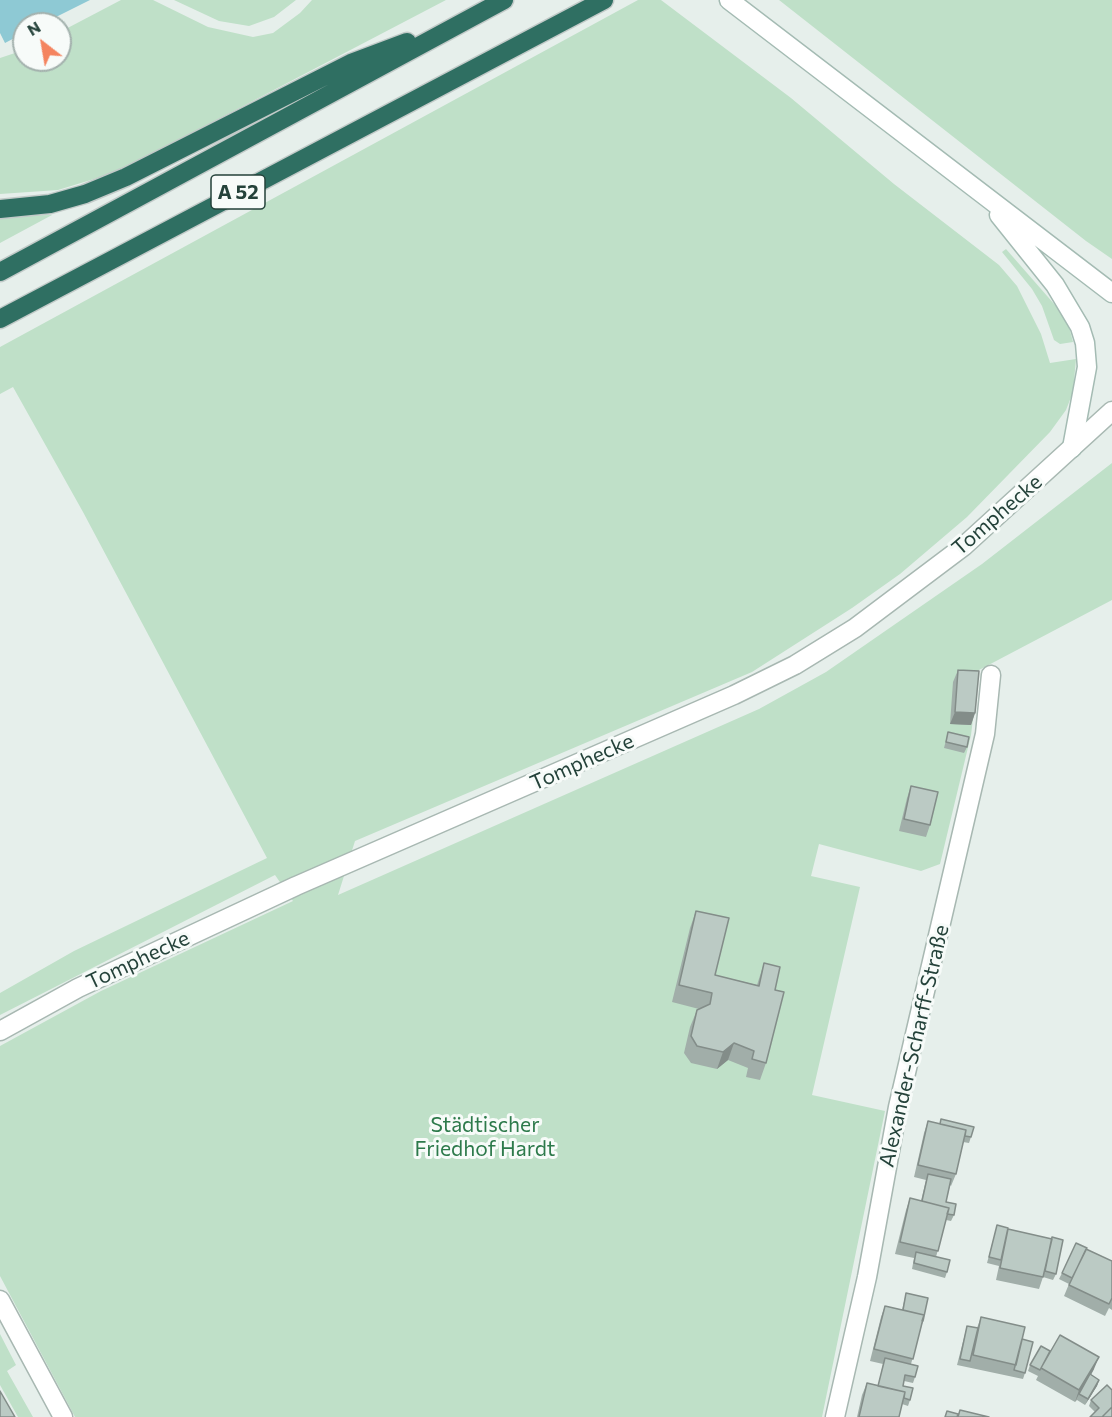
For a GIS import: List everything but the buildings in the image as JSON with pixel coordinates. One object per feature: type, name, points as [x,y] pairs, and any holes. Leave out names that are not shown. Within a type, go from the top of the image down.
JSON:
[{"type":"highway","name":"A 52","points":[[0,273],[504,0]]},
{"type":"highway","name":"A 52","points":[[0,319],[604,0]]},
{"type":"highway","points":[[0,209],[50,204],[85,194],[126,177],[256,109],[351,63],[468,19]]},
{"type":"street","points":[[729,0],[1112,292]]},
{"type":"street","points":[[981,193],[1055,285],[1080,327],[1085,343],[1087,367],[1072,448]]},
{"type":"street","name":"Tomphecke","points":[[0,1031],[78,988],[296,886],[734,695],[795,665],[855,628],[964,546],[1112,411]]},
{"type":"street","name":"Alexander-Scharff-Straße","points":[[836,1417],[867,1277],[898,1107],[985,734],[991,675]]},
{"type":"street","points":[[0,1300],[63,1417]]},
{"type":"green space","points":[[121,0],[153,0],[208,27],[253,37],[273,33],[300,13],[312,0],[446,0],[117,172],[58,190],[0,194],[0,58],[12,54],[12,72],[72,72],[72,26]]},
{"type":"green space","points":[[174,0],[296,0],[274,17],[249,26],[219,21]]},
{"type":"green space","name":"Städtischer Friedhof Hardt","points":[[638,0],[661,0],[791,98],[894,184],[999,265],[1017,286],[1041,334],[1050,363],[1076,359],[1073,392],[1066,410],[1050,432],[967,517],[900,574],[852,608],[752,672],[355,841],[338,895],[759,709],[826,672],[982,564],[1112,463],[1112,600],[979,670],[971,735],[940,864],[921,871],[819,844],[811,876],[860,887],[812,1095],[885,1111],[822,1417],[75,1417],[0,1276],[0,1046],[101,991],[293,901],[275,875],[0,1015],[0,993],[74,951],[267,858],[83,512],[13,387],[0,394],[0,347]]},
{"type":"green space","points":[[779,0],[1112,0],[1112,259],[1086,241]]},
{"type":"green space","points":[[52,215],[0,243],[0,216]]},
{"type":"green space","points":[[1006,249],[1068,323],[1073,342],[1060,344],[1054,340],[1042,306],[1032,289],[1002,252]]},
{"type":"green space","points":[[0,1334],[16,1365],[7,1371],[33,1417],[18,1417],[0,1385]]},
{"type":"water","points":[[0,0],[90,0],[66,12],[12,12],[12,39],[5,43],[0,33]]}]
